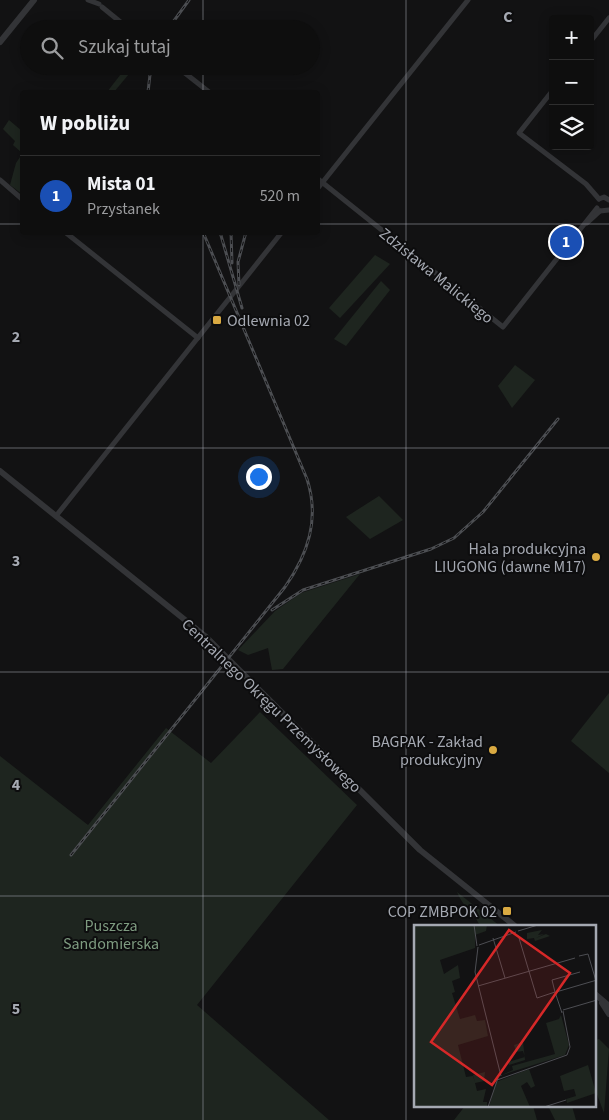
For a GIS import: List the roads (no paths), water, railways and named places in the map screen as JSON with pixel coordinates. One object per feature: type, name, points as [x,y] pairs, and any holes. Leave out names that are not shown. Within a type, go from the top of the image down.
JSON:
[{"type":"street","points":[[0,42],[33,0]]},
{"type":"street","points":[[88,0],[99,4],[118,20]]},
{"type":"street","points":[[320,181],[468,0]]},
{"type":"street","points":[[594,37],[609,18]]},
{"type":"street","points":[[187,75],[206,90]]},
{"type":"street","points":[[549,95],[519,133],[604,199]]},
{"type":"street","points":[[0,180],[20,197]]},
{"type":"street","name":"Zdzisława Malickiego","points":[[320,181],[503,327],[598,210]]},
{"type":"street","points":[[609,192],[598,210],[609,210]]},
{"type":"street","points":[[69,235],[198,338]]},
{"type":"street","points":[[56,516],[280,235]]},
{"type":"street","name":"Centralnego Okręgu Przemysłowego","points":[[0,471],[205,636],[420,850],[514,925]]},
{"type":"street","points":[[596,995],[609,1006]]},
{"type":"street","points":[[600,999],[609,1014]]},
{"type":"railway","points":[[175,20],[189,0]]},
{"type":"railway","points":[[148,90],[150,75]]},
{"type":"railway","points":[[71,855],[285,587],[300,562],[310,536],[312,508],[307,479],[204,235]]},
{"type":"railway","points":[[221,235],[242,308]]},
{"type":"railway","points":[[231,235],[232,263]]},
{"type":"railway","points":[[239,285],[238,262],[245,235]]},
{"type":"railway","points":[[272,610],[303,590],[431,549],[454,538],[483,512],[558,419]]},
{"type":"place","name":"Mista 01","points":[[566,242]]},
{"type":"place","name":"Odlewnia 02","points":[[217,320]]},
{"type":"place","name":"Hala produkcyjna LIUGONG (dawne M17)","points":[[596,557]]},
{"type":"place","name":"BAGPAK - Zakład produkcyjny","points":[[493,750]]},
{"type":"place","name":"COP ZMBPOK 02","points":[[507,911]]},
{"type":"park label","name":"Puszcza Sandomierska","points":[[111,934]]}]
